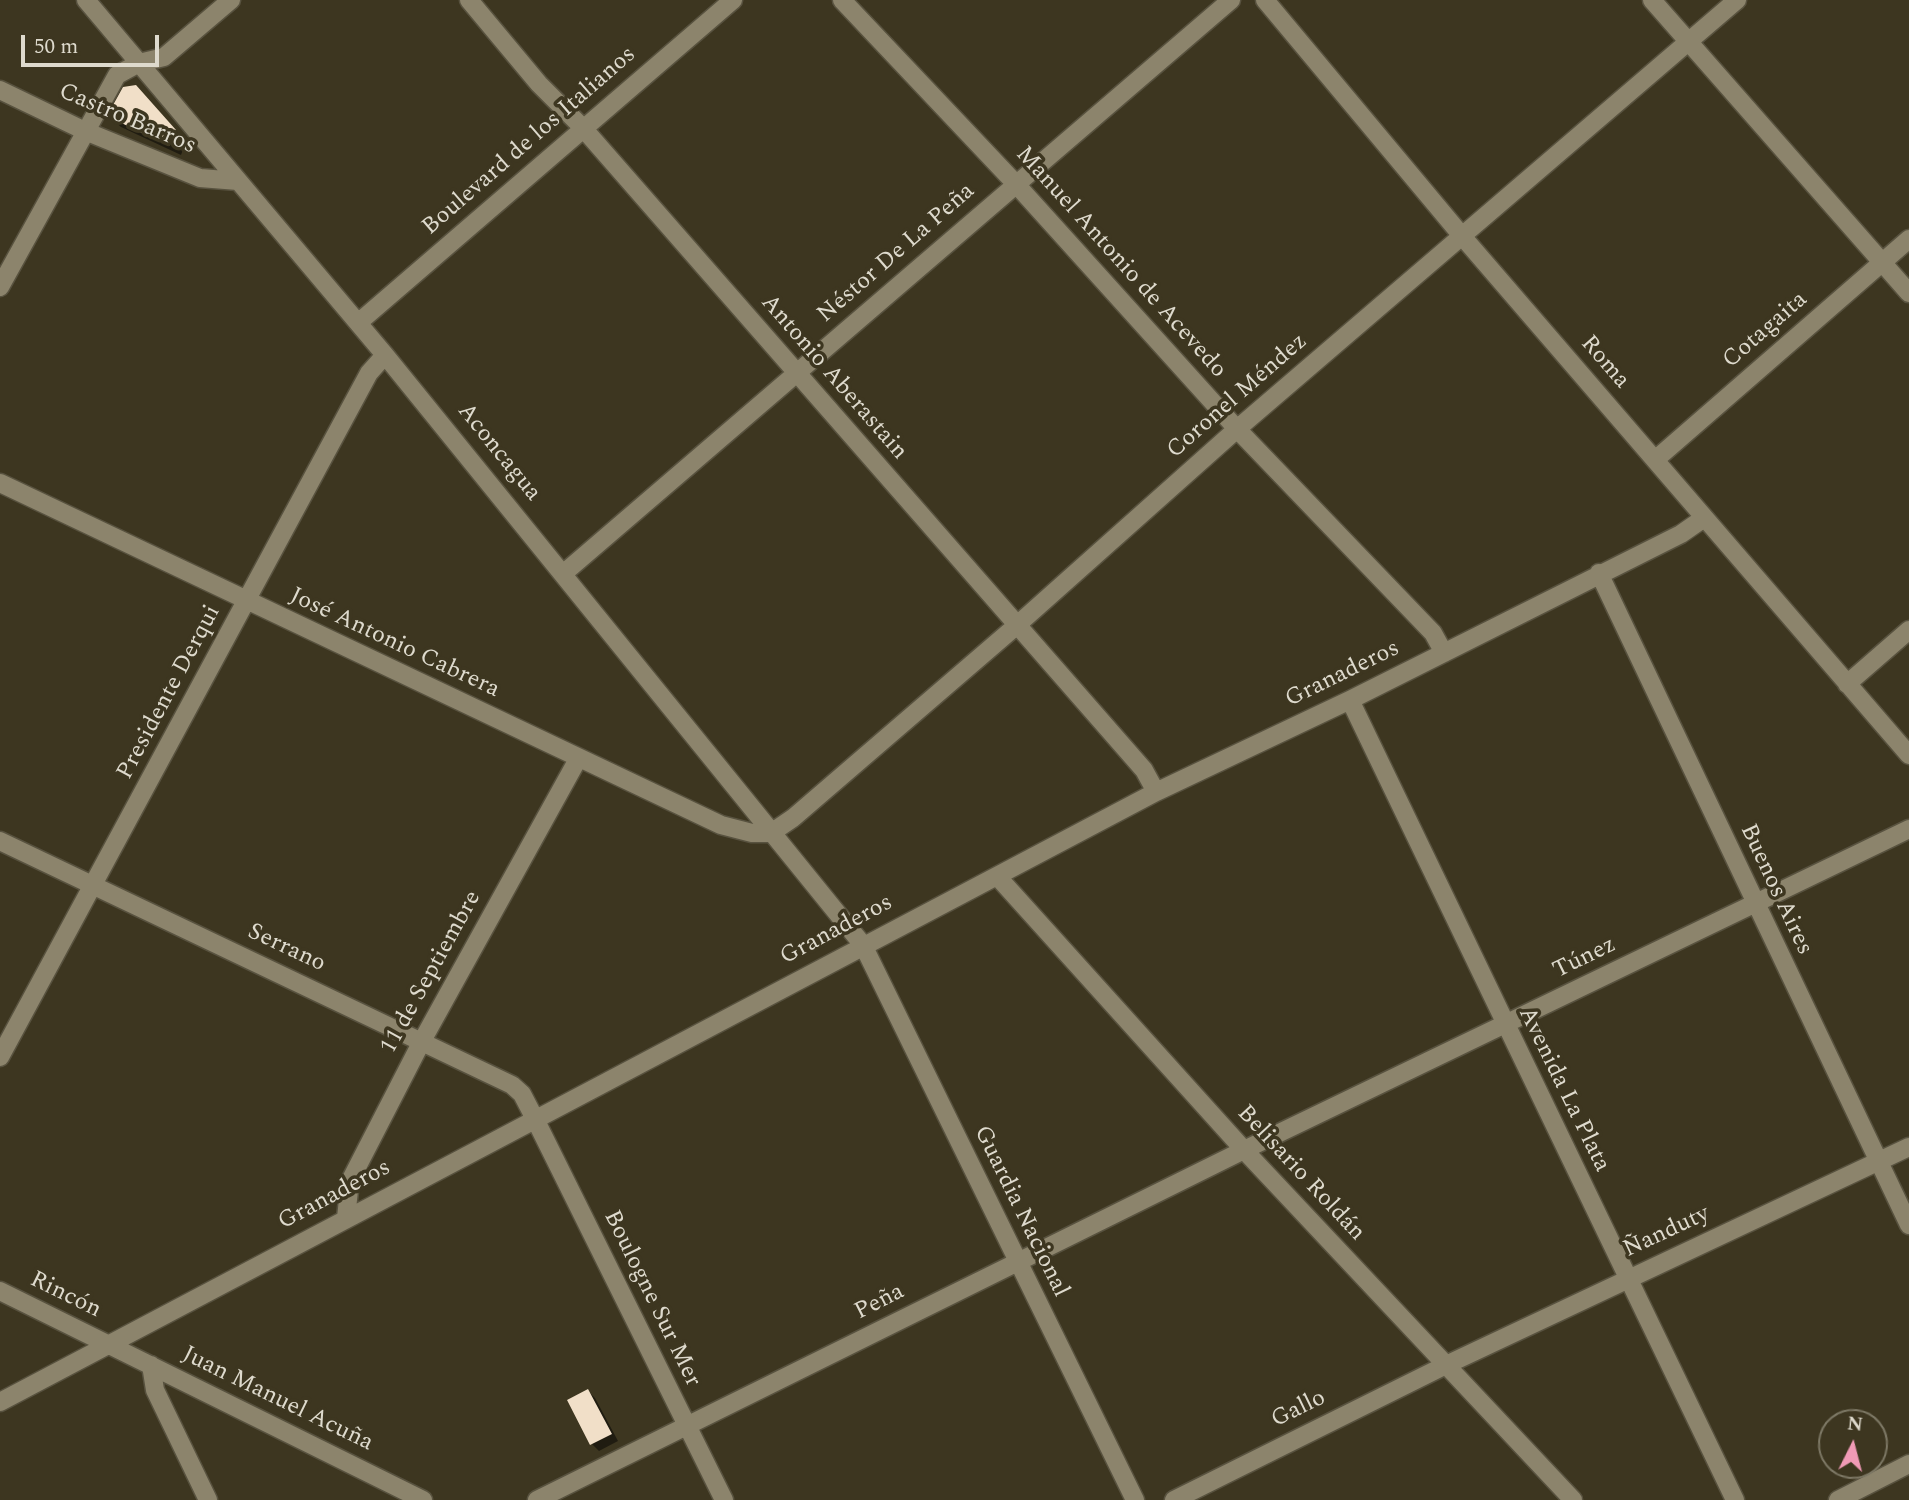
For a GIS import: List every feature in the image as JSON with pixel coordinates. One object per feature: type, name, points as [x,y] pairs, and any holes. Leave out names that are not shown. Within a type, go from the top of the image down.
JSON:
[{"type":"street","name":"Aconcagua","points":[[86,0],[385,355],[863,945]]},
{"type":"street","points":[[0,287],[117,75],[139,63],[164,57],[231,0]]},
{"type":"street","name":"Antonio Aberastain","points":[[469,0],[539,85],[583,128],[1144,770],[1156,792]]},
{"type":"street","name":"Boulevard de los Italianos","points":[[358,323],[733,0]]},
{"type":"street","name":"Manuel Antonio de Acevedo","points":[[842,0],[1015,183],[1237,429],[1433,633],[1444,653]]},
{"type":"street","name":"Néstor De La Peña","points":[[564,573],[1231,0]]},
{"type":"street","name":"Roma","points":[[1265,0],[1462,236],[1909,755]]},
{"type":"street","points":[[1653,0],[1909,293]]},
{"type":"street","name":"Coronel Méndez","points":[[771,833],[793,818],[1016,626],[1237,429],[1737,0]]},
{"type":"street","name":"Castro Barros","points":[[0,90],[85,131],[200,178],[238,181]]},
{"type":"street","name":"Cotagaita","points":[[1655,460],[1909,239]]},
{"type":"street","name":"Presidente Derqui","points":[[0,1057],[369,373],[385,355]]},
{"type":"street","name":"José Antonio Cabrera","points":[[0,483],[721,825],[752,833],[771,833]]},
{"type":"street","name":"Granaderos","points":[[0,1402],[1156,792],[1444,653],[1681,534],[1704,518]]},
{"type":"street","name":"Buenos Aires","points":[[1599,573],[1754,905],[1909,1225]]},
{"type":"street","points":[[1847,684],[1909,630]]},
{"type":"street","name":"Avenida La Plata","points":[[1350,700],[1504,1026],[1735,1500]]},
{"type":"street","name":"11 de Septiembre","points":[[346,1218],[350,1181],[422,1041],[578,759]]},
{"type":"street","name":"Túnez","points":[[1244,1150],[1909,829]]},
{"type":"street","name":"Serrano","points":[[0,841],[512,1085],[522,1094],[535,1119]]},
{"type":"street","name":"Belisario Roldán","points":[[997,876],[1244,1150],[1573,1500]]},
{"type":"street","name":"Guardia Nacional","points":[[863,945],[1135,1500]]},
{"type":"street","name":"Boulogne Sur Mer","points":[[535,1119],[724,1500]]},
{"type":"street","name":"Ñanduty","points":[[1446,1365],[1909,1147]]},
{"type":"street","name":"Peña","points":[[537,1500],[1244,1150]]},
{"type":"street","name":"Rincón","points":[[0,1291],[108,1345]]},
{"type":"street","name":"Juan Manuel Acuña","points":[[108,1345],[423,1500]]},
{"type":"street","points":[[151,1365],[155,1390],[208,1500]]},
{"type":"street","name":"Gallo","points":[[1174,1500],[1446,1365]]},
{"type":"street","points":[[1838,1500],[1909,1464]]},
{"type":"building","points":[[136,85],[176,130],[169,146],[107,116],[123,87]]},
{"type":"building","points":[[588,1389],[612,1434],[590,1445],[567,1400]]}]
